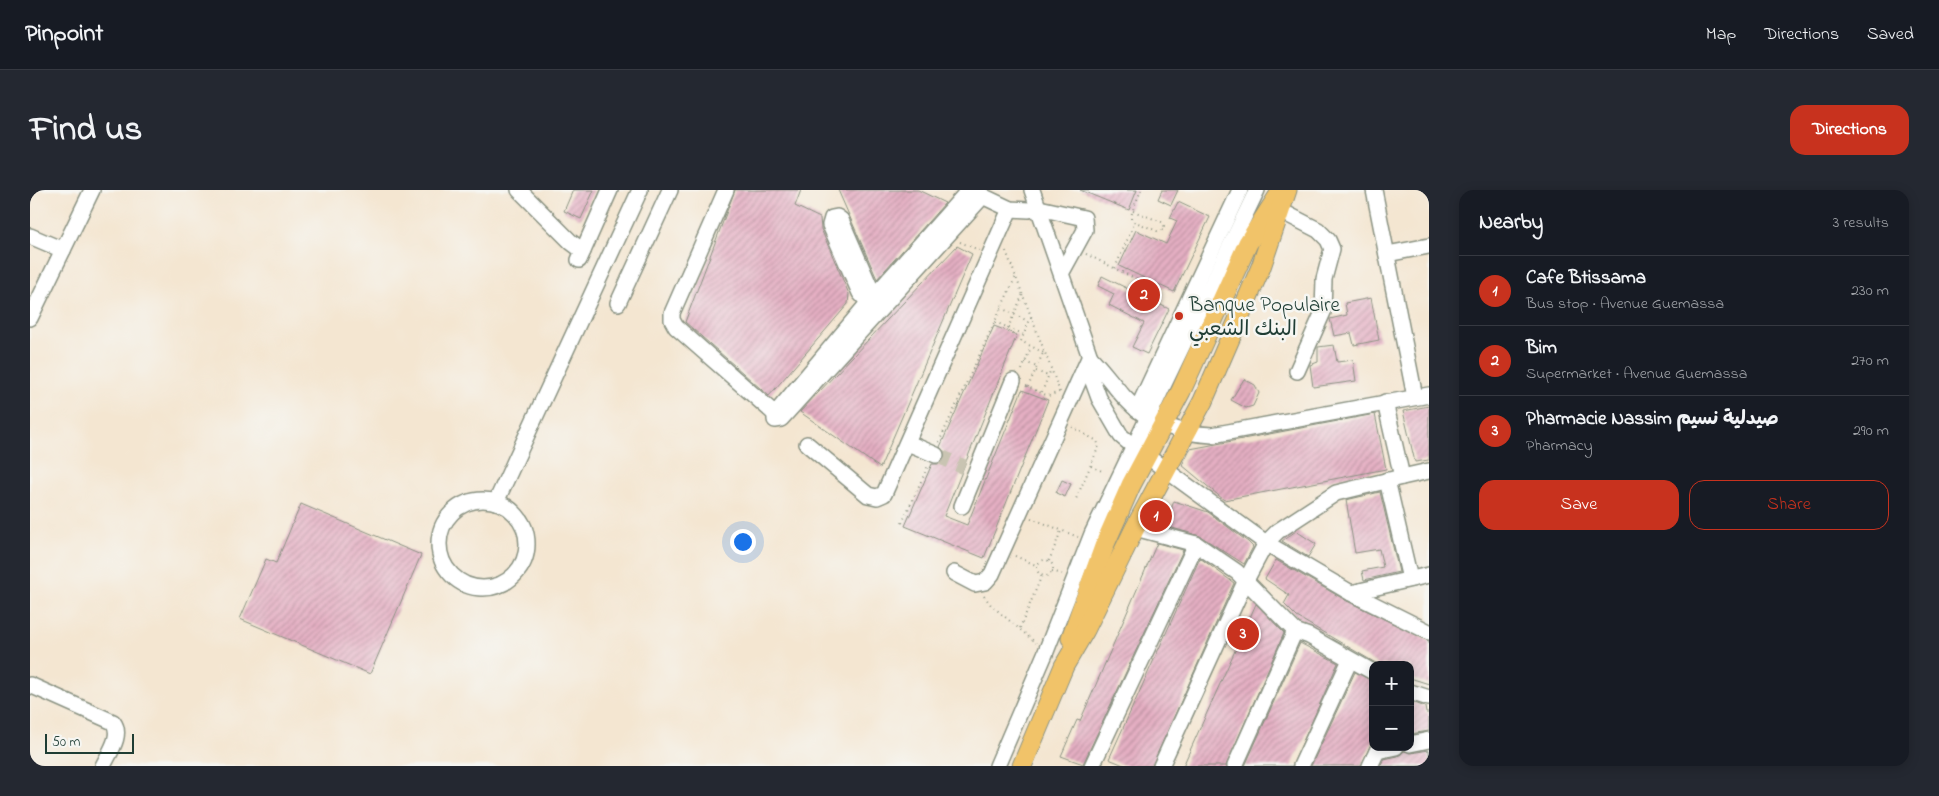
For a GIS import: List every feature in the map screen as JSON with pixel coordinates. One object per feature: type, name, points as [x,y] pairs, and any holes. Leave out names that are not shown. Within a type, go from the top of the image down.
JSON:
[{"type":"main road","points":[[1024,765],[1064,666],[1083,602],[1140,451],[1149,417],[1248,243],[1283,190]]},
{"type":"main road","points":[[1064,666],[1085,630],[1135,528],[1188,432],[1261,267],[1287,190]]},
{"type":"street","points":[[30,318],[92,190]]},
{"type":"street","points":[[519,190],[571,242],[581,255],[610,190]]},
{"type":"street","points":[[496,502],[640,190]]},
{"type":"street","points":[[618,303],[670,190]]},
{"type":"street","points":[[726,190],[672,313],[672,320],[676,327],[775,414],[877,303],[974,192]]},
{"type":"street","points":[[1032,190],[1090,357],[1092,379],[1099,398],[1121,436],[1266,543],[1352,594],[1429,632]]},
{"type":"street","points":[[1149,417],[1240,190]]},
{"type":"street","points":[[1149,417],[1257,190]]},
{"type":"street","points":[[1090,357],[1149,417],[1188,432],[1212,435],[1422,396],[1387,254],[1374,190]]},
{"type":"street","points":[[877,303],[946,237],[974,192]]},
{"type":"street","points":[[974,192],[1020,211],[1039,208],[1084,218],[1086,230],[1062,272]]},
{"type":"street","points":[[807,444],[868,495],[876,497],[887,490],[1010,208]]},
{"type":"street","points":[[1280,212],[1318,230],[1328,240],[1332,249],[1324,279],[1323,312],[1297,371]]},
{"type":"street","points":[[30,236],[63,250]]},
{"type":"street","points":[[1387,254],[1429,246]]},
{"type":"street","points":[[954,573],[975,584],[989,578],[1090,357]]},
{"type":"street","points":[[962,506],[970,469],[1015,381]]},
{"type":"street","points":[[1385,402],[1402,477]]},
{"type":"street","points":[[908,442],[935,454]]},
{"type":"street","points":[[997,766],[1046,651],[1089,542],[1140,451]]},
{"type":"street","points":[[1161,766],[1245,582],[1266,543],[1278,531],[1336,493],[1429,471]]},
{"type":"street","points":[[1387,480],[1410,579]]},
{"type":"street","points":[[484,500],[496,502],[515,514],[521,523],[525,533],[526,553],[518,570],[504,583],[493,587],[471,587],[452,576],[444,567],[438,545],[440,534],[452,513],[461,506],[484,500]]},
{"type":"street","points":[[1135,528],[1196,544],[1236,572],[1295,631],[1309,636],[1369,670]]},
{"type":"street","points":[[1092,766],[1196,544]]},
{"type":"street","points":[[1352,594],[1429,575]]},
{"type":"street","points":[[1235,766],[1295,631]]},
{"type":"street","points":[[1300,766],[1350,660]]},
{"type":"street","points":[[30,686],[113,722],[117,728],[117,735],[103,766]]},
{"type":"street","points":[[1414,693],[1429,698]]},
{"type":"street","points":[[1414,743],[1429,740]]},
{"type":"street","points":[[1370,766],[1377,751]]},
{"type":"path","points":[[1133,211],[1162,222],[1164,226],[1159,232],[1135,222],[1131,218],[1133,211],[1141,190]]},
{"type":"path","points":[[1114,268],[1135,222]]},
{"type":"path","points":[[999,233],[1060,392],[1064,415],[1098,443],[1099,448],[1076,499]]},
{"type":"path","points":[[946,237],[990,254]]},
{"type":"path","points":[[1075,249],[1156,289]]},
{"type":"path","points":[[902,523],[1016,276]]},
{"type":"path","points":[[1008,328],[1022,294]]},
{"type":"path","points":[[1001,308],[1029,321]]},
{"type":"path","points":[[1031,316],[1022,334],[1022,342],[1044,354]]},
{"type":"path","points":[[995,322],[1022,334]]},
{"type":"path","points":[[1031,347],[1015,381],[1052,396],[1060,392]]},
{"type":"path","points":[[1028,387],[1044,354]]},
{"type":"path","points":[[1025,362],[1048,376]]},
{"type":"path","points":[[1041,393],[1051,369]]},
{"type":"path","points":[[1091,466],[1104,472]]},
{"type":"path","points":[[1019,513],[1089,542]]},
{"type":"path","points":[[1048,561],[1062,531]]},
{"type":"path","points":[[1002,550],[1038,566]]},
{"type":"path","points":[[1042,561],[1048,561],[1052,565],[1052,571],[1048,575],[1042,575],[1038,571],[1038,566],[1042,561]]},
{"type":"path","points":[[1019,629],[1042,575]]},
{"type":"path","points":[[975,584],[991,605],[1046,651]]},
{"type":"building","points":[[573,190],[594,190],[581,219],[564,211]]},
{"type":"building","points":[[735,190],[801,190],[795,206],[820,218],[821,229],[849,294],[848,304],[769,396],[685,322]]},
{"type":"building","points":[[838,190],[918,190],[945,203],[877,279]]},
{"type":"building","points":[[1080,190],[1137,190],[1129,210]]},
{"type":"building","points":[[1162,190],[1178,190],[1171,205],[1158,199]]},
{"type":"building","points":[[1178,202],[1210,217],[1174,292],[1119,266],[1136,230],[1166,244],[1177,221],[1170,218]]},
{"type":"building","points":[[957,246],[972,254],[880,468],[800,412]]},
{"type":"building","points":[[1102,276],[1169,309],[1147,354],[1132,347],[1144,323],[1109,305],[1114,294],[1098,286]]},
{"type":"building","points":[[1371,298],[1379,340],[1354,345],[1351,333],[1334,336],[1330,319],[1347,315],[1345,303]]},
{"type":"building","points":[[994,326],[1017,335],[944,516],[967,525],[1022,390],[1048,400],[984,558],[905,526],[932,464],[938,464],[944,459],[945,453],[940,447]]},
{"type":"building","points":[[1334,345],[1337,362],[1353,360],[1356,381],[1313,387],[1310,365],[1318,362],[1318,347]]},
{"type":"building","points":[[1244,379],[1255,385],[1259,393],[1253,406],[1246,408],[1231,400]]},
{"type":"building","points":[[1429,406],[1429,460],[1415,462],[1403,411]]},
{"type":"building","points":[[1375,414],[1386,469],[1224,500],[1182,465],[1190,449]]},
{"type":"building","points":[[1062,480],[1071,484],[1065,497],[1056,493]]},
{"type":"building","points":[[1380,492],[1399,572],[1364,580],[1362,571],[1383,567],[1379,549],[1355,553],[1346,500]]},
{"type":"building","points":[[1174,501],[1208,512],[1248,542],[1253,547],[1244,564],[1200,536],[1169,527],[1170,525],[1166,523]]},
{"type":"building","points":[[301,504],[421,555],[370,674],[240,619],[266,559],[276,563]]},
{"type":"building","points":[[1296,531],[1316,544],[1308,557],[1282,541]]},
{"type":"building","points":[[1157,543],[1183,550],[1083,764],[1061,756],[1077,720],[1080,721]]},
{"type":"building","points":[[1200,558],[1234,583],[1152,766],[1126,766],[1109,759]]},
{"type":"building","points":[[1276,560],[1347,601],[1429,641],[1429,684],[1414,679],[1414,661],[1372,661],[1297,617],[1284,604],[1289,595],[1265,579]]},
{"type":"building","points":[[1256,604],[1284,633],[1226,766],[1183,766]]},
{"type":"building","points":[[1300,643],[1338,663],[1292,766],[1245,766]]},
{"type":"building","points":[[1355,672],[1369,679],[1369,749],[1361,766],[1311,766]]},
{"type":"building","points":[[1414,703],[1425,707],[1426,713],[1429,713],[1429,731],[1414,733]]},
{"type":"building","points":[[1429,750],[1429,766],[1380,766],[1384,759],[1398,756],[1404,751],[1411,753]]},
{"type":"tunnel","points":[[936,455],[964,467]]},
{"type":"place","name":"Bim","points":[[1144,295]]},
{"type":"place","name":"Banque Populaire البنك الشعبي","points":[[1179,316]]},
{"type":"place","name":"Cafe Btissama","points":[[1156,516]]},
{"type":"place","name":"Pharmacie Nassim صيدلية نسيم","points":[[1243,634]]}]
